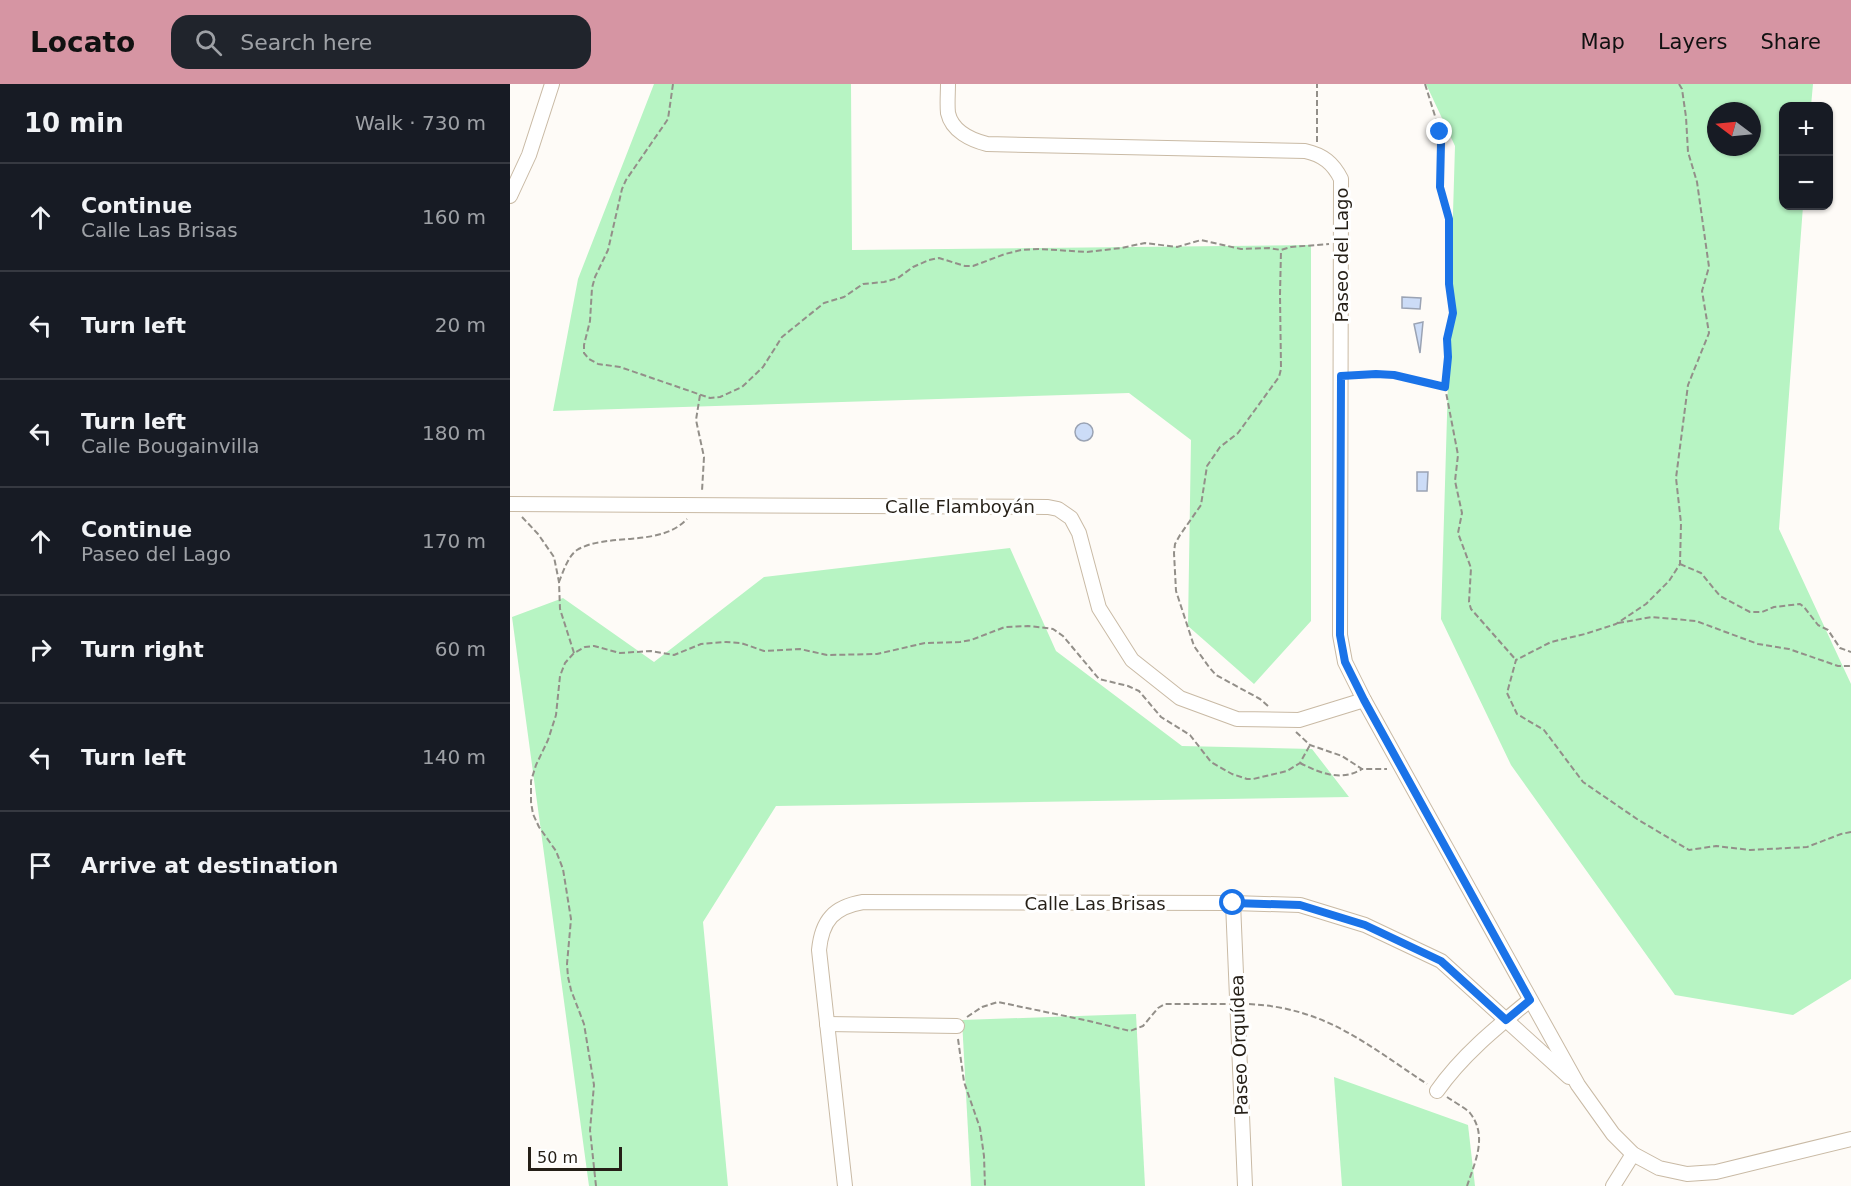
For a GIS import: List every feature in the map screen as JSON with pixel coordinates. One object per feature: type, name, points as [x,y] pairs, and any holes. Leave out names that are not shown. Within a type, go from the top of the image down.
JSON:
[{"type":"street","points":[[510,196],[529,155],[552,84]]},
{"type":"street","points":[[948,84],[948,113],[954,125],[975,141],[987,144],[1317,153]]},
{"type":"street","name":"Paseo del Lago","points":[[1317,153],[1335,168],[1341,179],[1340,635],[1345,662],[1578,1085]]},
{"type":"street","name":"Calle Flamboyán","points":[[510,504],[1047,507],[1058,510],[1071,518],[1079,533],[1099,608],[1132,660],[1180,698],[1238,719],[1282,720],[1299,720],[1364,700]]},
{"type":"street","name":"Calle Las Brisas","points":[[844,1186],[819,950],[820,936],[826,922],[836,911],[849,904],[863,902],[1300,905],[1365,925],[1441,961],[1578,1085]]},
{"type":"street","name":"Paseo Orquídea","points":[[1233,903],[1245,1186]]},
{"type":"street","points":[[1437,1091],[1461,1060],[1530,1000]]},
{"type":"street","points":[[827,1024],[957,1026]]},
{"type":"street","points":[[1578,1085],[1613,1134],[1633,1155],[1659,1168],[1687,1174],[1716,1172],[1851,1139]]},
{"type":"street","points":[[1613,1186],[1633,1155]]},
{"type":"path","points":[[673,84],[668,118],[621,189],[608,250],[592,288],[590,321],[584,353],[598,364],[620,367],[710,398],[720,397],[742,387],[763,367],[782,337],[824,303],[844,297],[863,284],[898,278],[929,260],[939,258],[965,266],[973,266],[1021,250],[1087,252],[1145,243],[1176,247],[1201,240],[1231,248],[1281,250],[1320,244],[1341,244]]},
{"type":"path","points":[[1317,84],[1317,153]]},
{"type":"path","points":[[1425,84],[1440,132],[1440,187],[1449,219],[1449,284],[1453,313],[1447,339],[1445,387],[1458,455],[1455,480],[1462,513],[1458,533],[1471,568],[1469,602],[1471,609],[1516,660]]},
{"type":"path","points":[[1616,624],[1646,604],[1669,581],[1680,564],[1681,523],[1676,478],[1688,385],[1709,333],[1702,291],[1709,267],[1697,182],[1688,152],[1682,89],[1679,84]]},
{"type":"path","points":[[1281,250],[1281,369],[1279,377],[1238,433],[1220,447],[1207,466],[1201,505],[1175,544],[1176,591],[1194,646],[1216,675],[1260,699],[1310,745],[1342,756],[1362,769],[1383,771],[1400,765]]},
{"type":"path","points":[[1341,376],[1394,375],[1445,387]]},
{"type":"path","points":[[559,582],[566,565],[576,551],[595,544],[659,535],[681,525],[699,505],[703,486],[704,457],[696,420],[700,394]]},
{"type":"path","points":[[510,504],[538,534],[554,557],[559,582],[560,609],[574,653]]},
{"type":"path","points":[[1680,564],[1701,573],[1720,596],[1750,612],[1762,612],[1774,607],[1800,604],[1818,625],[1828,630],[1840,648],[1851,652]]},
{"type":"path","points":[[1851,666],[1838,666],[1789,649],[1758,644],[1696,621],[1652,617],[1616,624],[1551,642],[1516,660],[1508,693],[1517,714],[1544,730],[1583,782],[1629,814],[1689,849],[1716,846],[1750,850],[1807,847],[1851,832]]},
{"type":"path","points":[[596,1186],[590,1130],[594,1085],[584,1024],[568,977],[571,919],[563,869],[556,851],[539,827],[531,802],[531,781],[556,714],[560,676],[565,663],[574,653],[585,647],[594,646],[620,653],[651,651],[674,655],[701,644],[726,642],[741,643],[764,651],[800,649],[836,656],[877,654],[925,643],[960,642],[1005,627],[1046,628],[1053,629],[1063,636],[1099,679],[1139,691],[1161,717],[1190,735],[1211,762],[1219,768],[1247,779],[1287,771],[1299,763],[1310,745]]},
{"type":"path","points":[[1299,763],[1328,775],[1345,777],[1362,769]]},
{"type":"path","points":[[957,1026],[964,1082],[980,1128],[985,1186]]},
{"type":"path","points":[[1467,1186],[1479,1148],[1479,1134]]},
{"type":"green space","points":[[654,84],[851,84],[852,250],[1311,245],[1311,621],[1254,684],[1188,626],[1191,440],[1129,393],[553,411],[578,279]]},
{"type":"green space","points":[[1426,84],[1813,84],[1811,102],[1779,102],[1779,210],[1803,210],[1779,529],[1851,684],[1851,979],[1793,1015],[1675,995],[1511,765],[1441,619],[1455,146]]},
{"type":"green space","points":[[1010,548],[1056,651],[1182,746],[1312,749],[1349,797],[776,806],[703,922],[728,1186],[589,1186],[512,617],[563,598],[654,662],[764,577]]},
{"type":"green space","points":[[1136,1014],[1145,1186],[971,1186],[962,1020]]},
{"type":"green space","points":[[1334,1077],[1468,1125],[1475,1186],[1342,1186]]},
{"type":"water","points":[[1402,297],[1421,298],[1420,309],[1402,308]]},
{"type":"water","points":[[1423,322],[1420,353],[1414,324]]},
{"type":"water","points":[[1084,423],[1092,428],[1093,432],[1088,440],[1084,441],[1076,436],[1075,432],[1080,424]]},
{"type":"water","points":[[1417,472],[1428,472],[1427,491],[1417,491]]},
{"type":"route","points":[[1233,903],[1300,905],[1365,925],[1441,961],[1506,1020],[1530,1000],[1364,700],[1345,662],[1340,635],[1341,376],[1394,375],[1445,387],[1448,364],[1446,346],[1453,305],[1449,293],[1449,219],[1440,187],[1440,132]]}]
